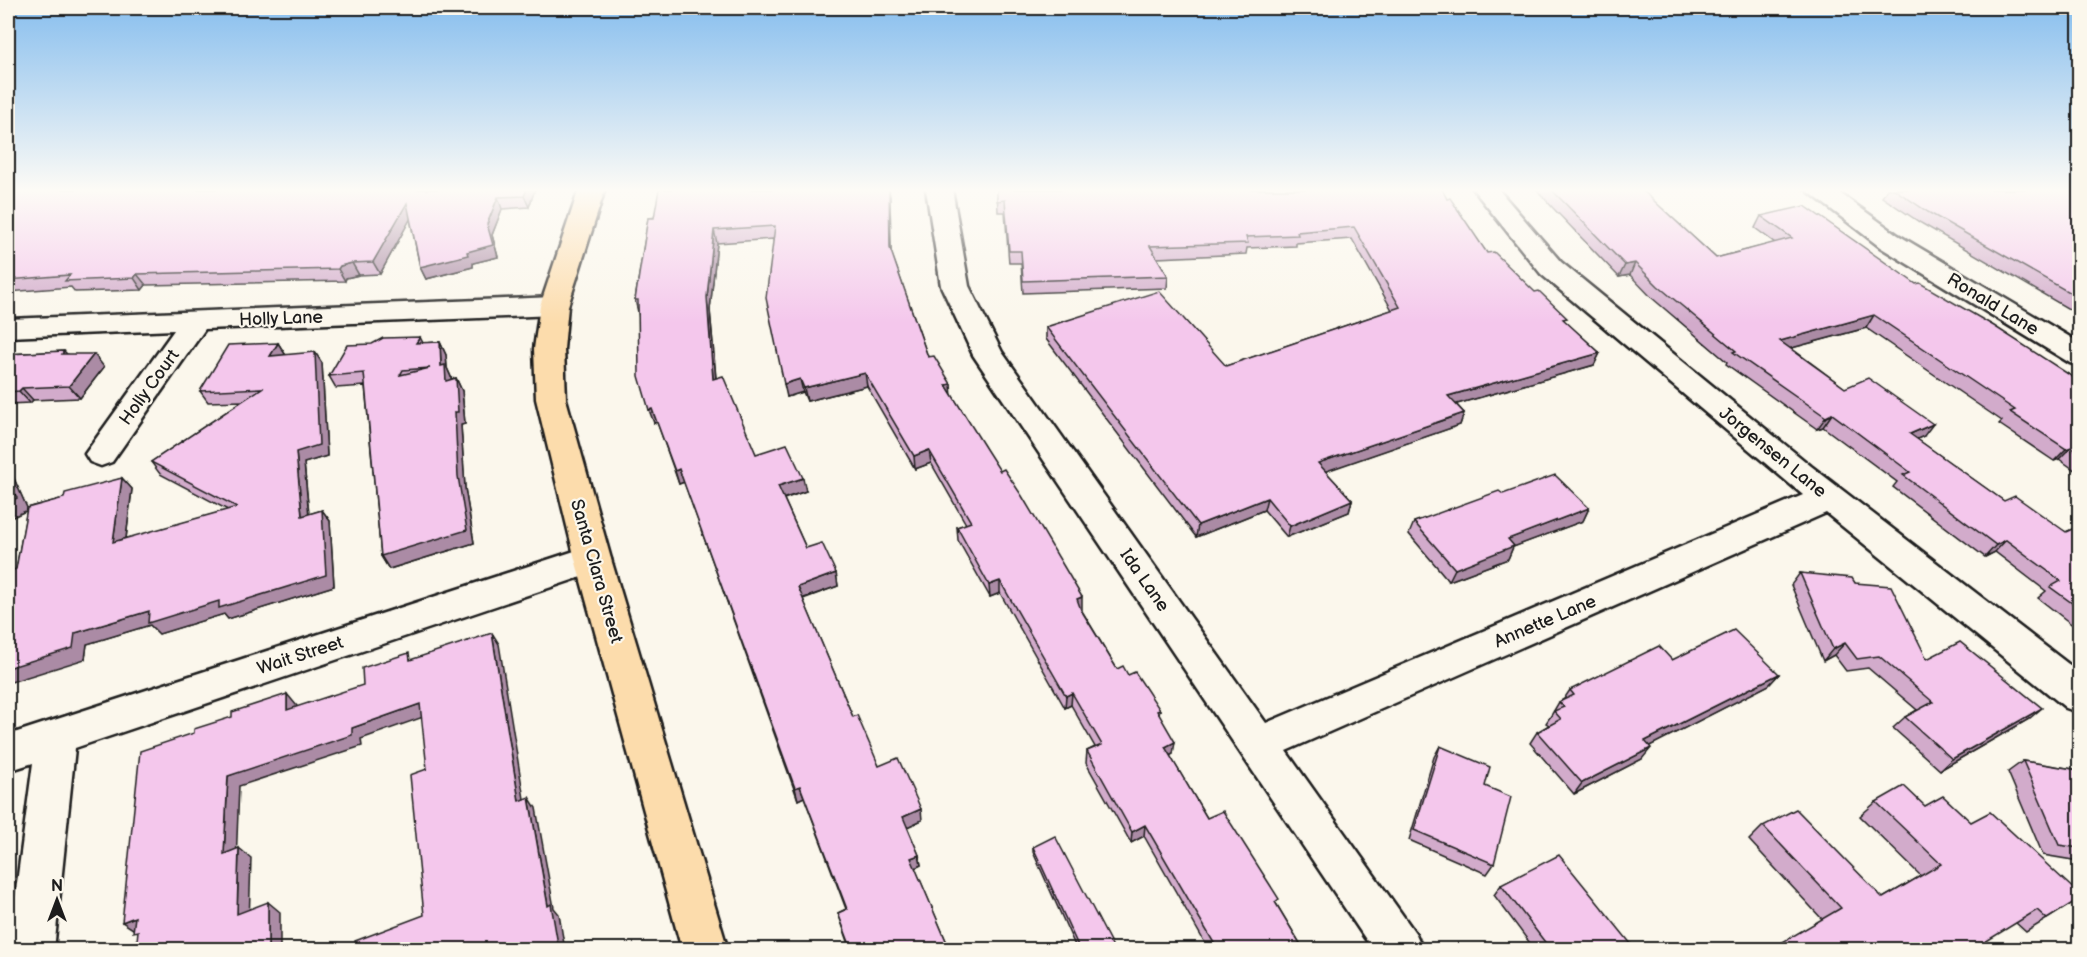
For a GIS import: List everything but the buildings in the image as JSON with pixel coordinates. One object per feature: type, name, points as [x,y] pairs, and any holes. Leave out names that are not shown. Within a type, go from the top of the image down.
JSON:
[{"type":"main road","name":"Santa Clara Street","points":[[578,234],[555,306],[549,349],[551,399],[593,559],[705,950]]},
{"type":"street","name":"Ida Lane","points":[[946,234],[955,286],[988,356],[1260,744],[1400,950]]},
{"type":"street","name":"Jorgensen Lane","points":[[1522,234],[1551,268],[1829,498],[2079,696]]},
{"type":"street","name":"Ronald Lane","points":[[1879,234],[2079,356]]},
{"type":"street","name":"Holly Lane","points":[[8,328],[555,306]]},
{"type":"street","name":"Holly Court","points":[[101,454],[196,321]]},
{"type":"street","name":"Annette Lane","points":[[1260,744],[1829,498]]},
{"type":"street","name":"Wait Street","points":[[8,753],[593,559]]},
{"type":"street","points":[[31,950],[56,737]]}]
